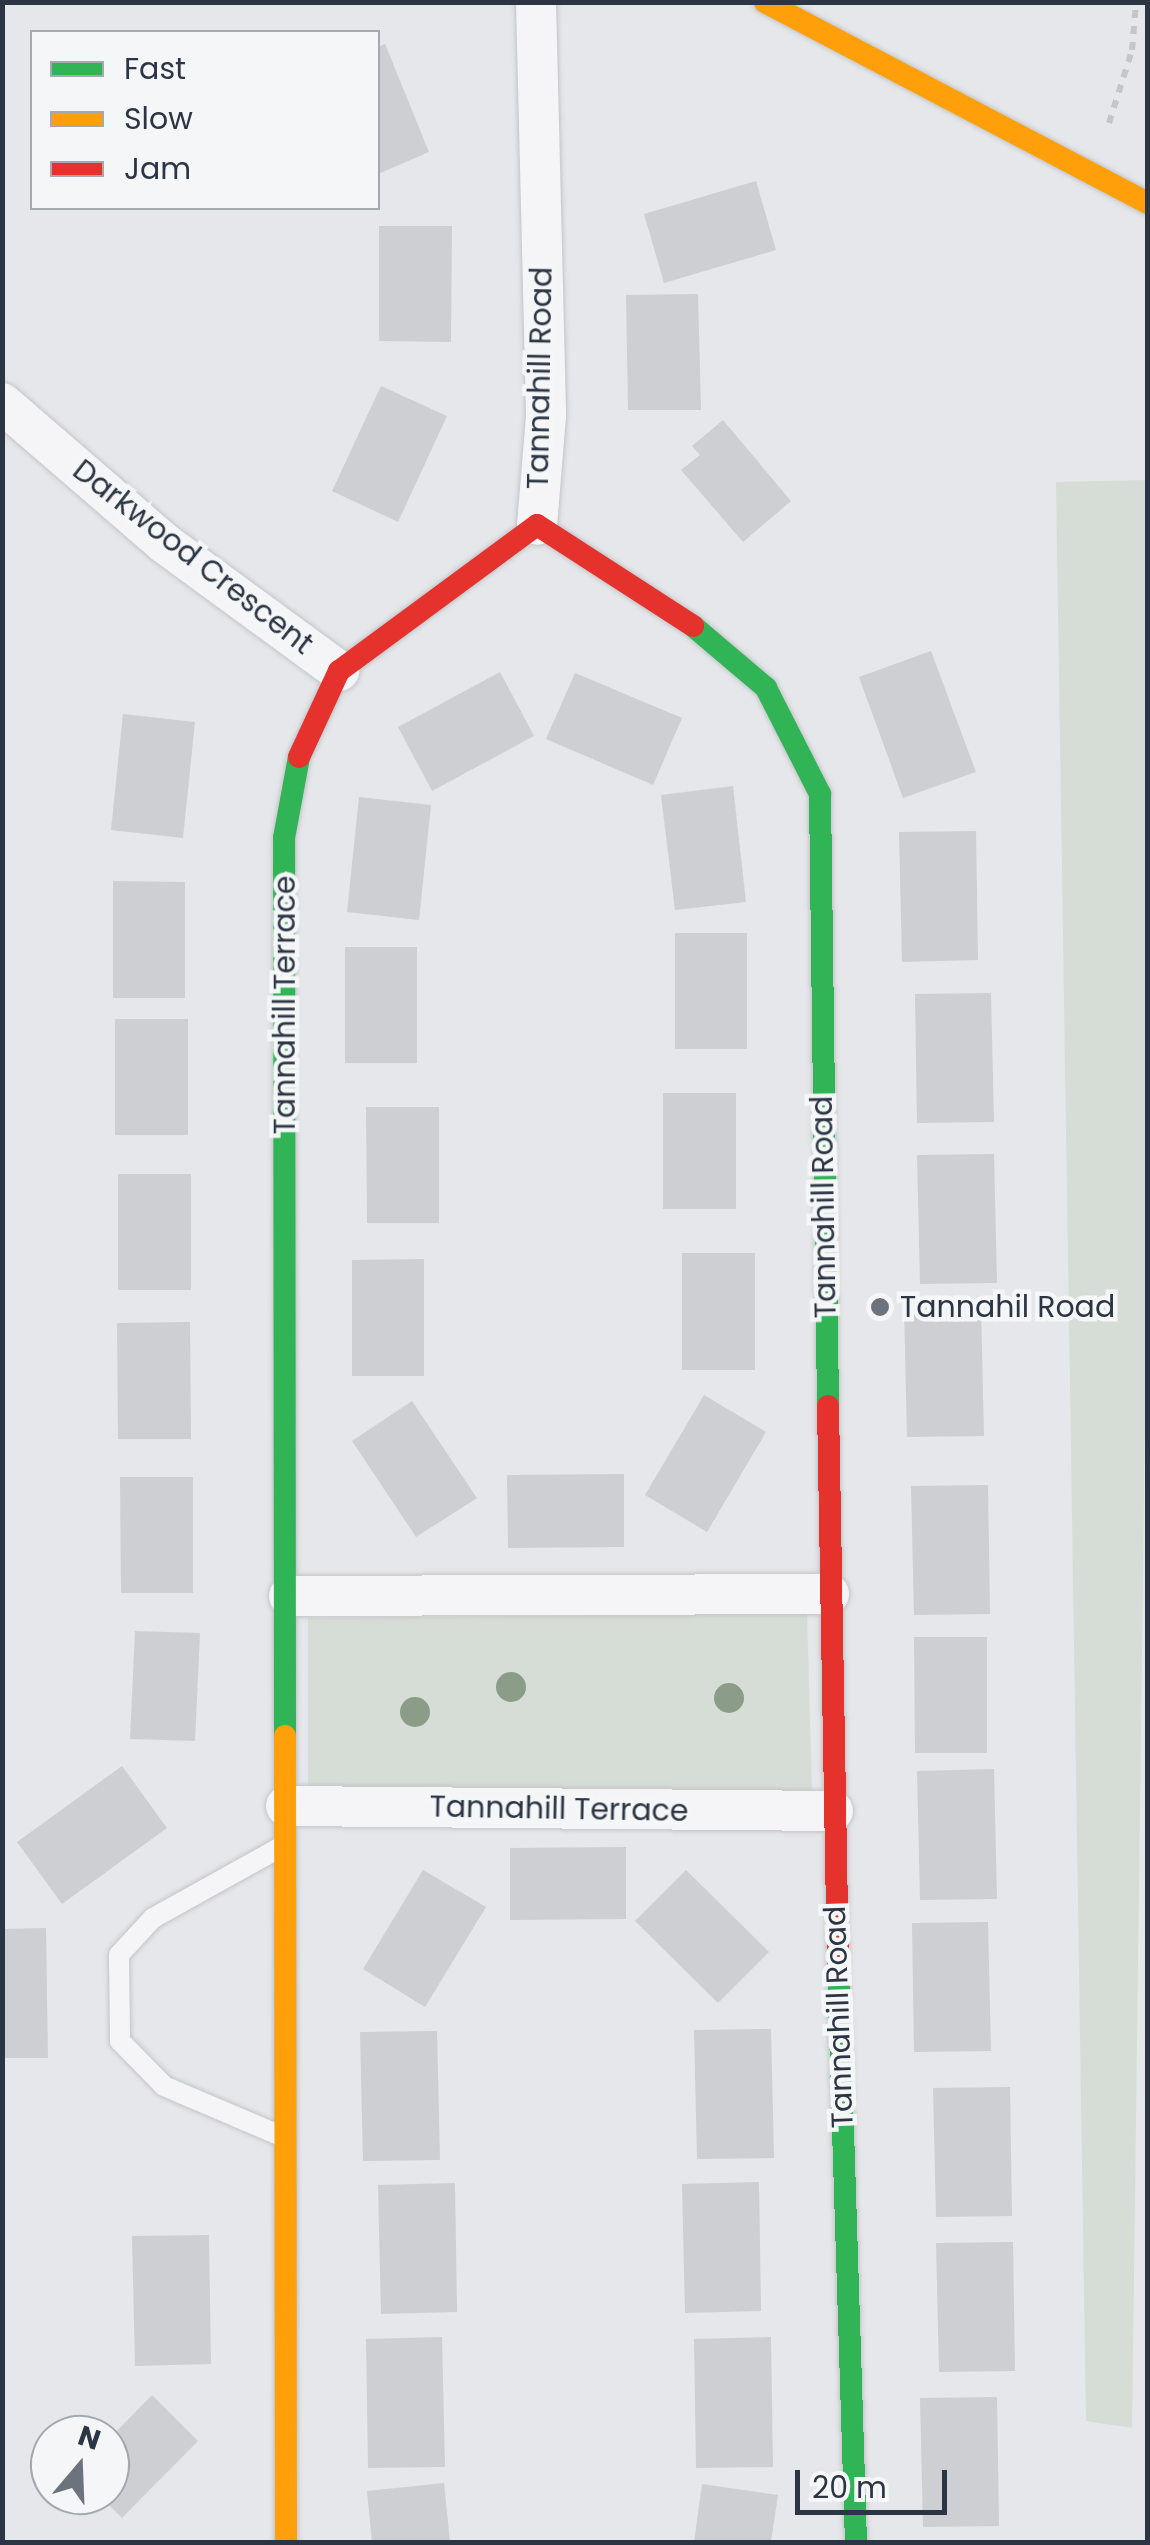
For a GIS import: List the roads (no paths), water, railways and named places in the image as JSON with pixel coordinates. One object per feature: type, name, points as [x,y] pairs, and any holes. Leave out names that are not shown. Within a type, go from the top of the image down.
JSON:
[{"type":"street","name":"Tannahill Road","points":[[536,2],[546,416],[538,525],[684,618],[766,688],[820,794],[833,1811],[856,2542]]},
{"type":"street","points":[[765,2],[1148,204]]},
{"type":"street","name":"Darkwood Crescent","points":[[2,403],[164,543],[340,671]]},
{"type":"street","name":"Tannahill Terrace","points":[[286,2542],[286,1825],[290,1596],[284,838],[295,765],[340,671],[538,525]]},
{"type":"street","points":[[290,1596],[829,1594]]},
{"type":"street","name":"Tannahill Terrace","points":[[286,1825],[833,1811]]},
{"type":"lane","name":"Tannahill Terrace","points":[[286,1825],[152,1918],[120,1955],[120,2041],[164,2086],[288,2139]]},
{"type":"place","name":"Tannahil Road","points":[[880,1307]]}]
